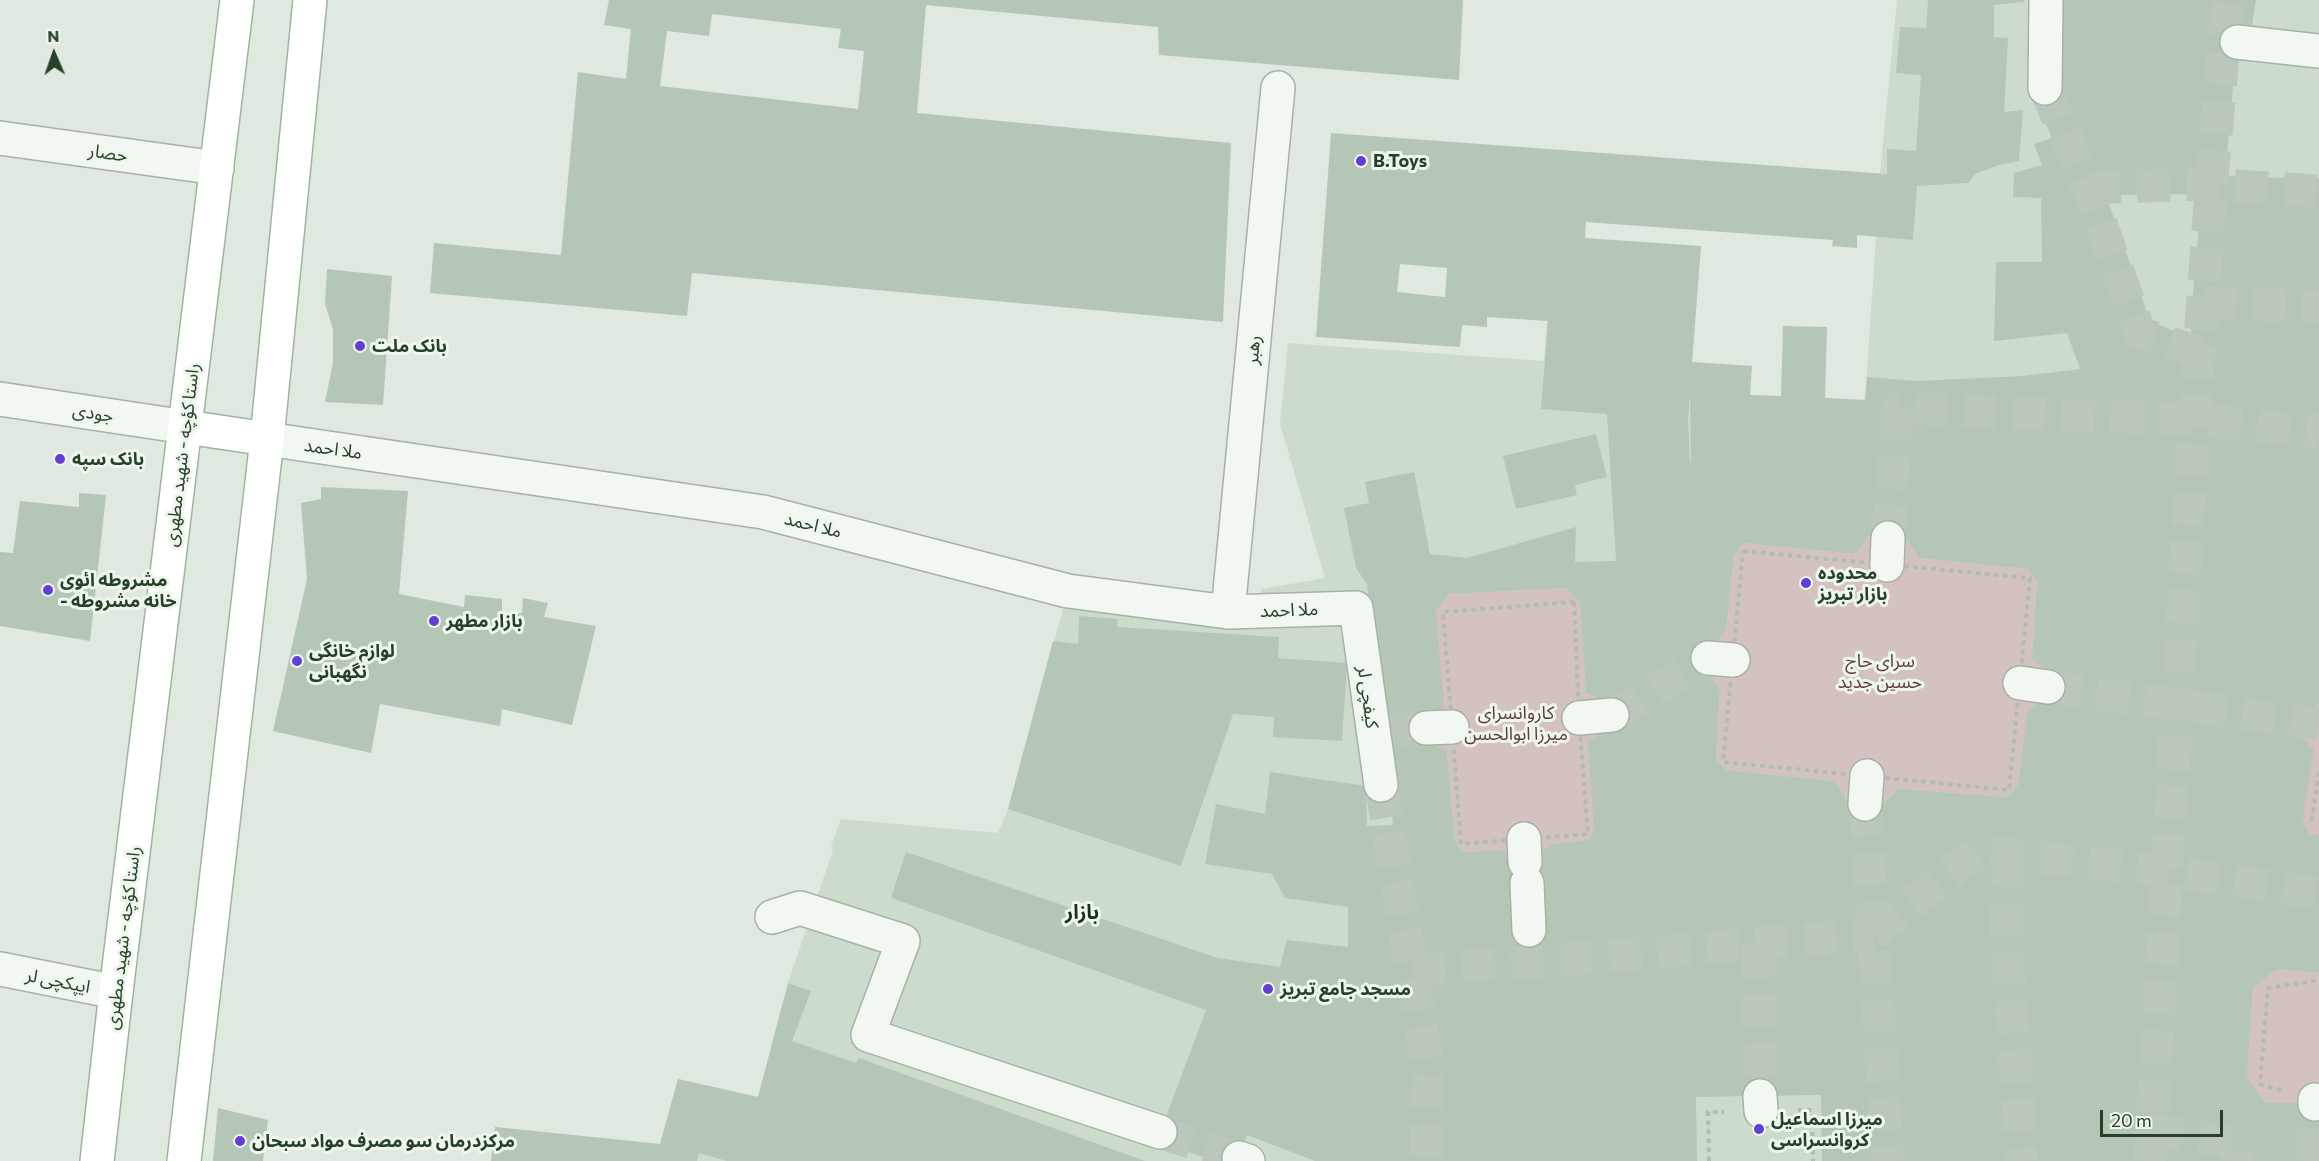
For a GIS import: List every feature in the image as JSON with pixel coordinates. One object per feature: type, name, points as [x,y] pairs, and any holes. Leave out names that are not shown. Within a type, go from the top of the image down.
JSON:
[{"type":"main road","name":"راستا کؤچه - شهید مطهری","points":[[97,1161],[237,0]]},
{"type":"main road","points":[[184,1161],[267,440],[310,0]]},
{"type":"main road","points":[[186,427],[267,440]]},
{"type":"street","points":[[2045,88],[2046,0]]},
{"type":"street","points":[[2237,42],[2319,51]]},
{"type":"street","name":"رهبر","points":[[1228,612],[1278,88]]},
{"type":"street","name":"حصار","points":[[0,138],[217,168]]},
{"type":"street","name":"جودی","points":[[0,399],[186,427]]},
{"type":"street","name":"ملا احمد","points":[[267,440],[763,512],[1068,591],[1228,612],[1356,608]]},
{"type":"street","name":"کیفچی لر","points":[[1356,608],[1378,730],[1381,785]]},
{"type":"street","points":[[1579,718],[1612,715]]},
{"type":"street","points":[[1525,861],[1529,930]]},
{"type":"street","points":[[772,917],[800,908],[903,941],[868,1035],[1160,1132]]},
{"type":"street","name":"ایپکچی لر","points":[[0,969],[116,992]]},
{"type":"path","points":[[1888,551],[2030,578],[2034,685],[2009,790],[1866,790],[1723,762],[1720,659],[1743,552],[1888,551]]},
{"type":"path","points":[[1574,602],[1579,718],[1588,834],[1525,861],[1461,844],[1439,727],[1443,612],[1574,602]]},
{"type":"path","points":[[2319,772],[2312,819],[2319,820]]},
{"type":"path","points":[[2315,1102],[2260,1084],[2268,988],[2319,980]]},
{"type":"path","points":[[1709,1161],[1708,1112],[1761,1104]]},
{"type":"shaded area","name":"محدوده بازار تبریز","points":[[1897,0],[2319,0],[2319,1161],[491,1161],[495,1127],[660,1144],[678,1079],[758,1097],[788,983],[833,850],[831,846],[841,819],[998,833],[1008,809],[1064,606],[1259,620],[1261,589],[1325,578],[1280,424],[1288,343],[1544,361],[1552,260],[1699,271],[1692,362],[1750,395],[1865,400],[1876,237],[1887,174],[1880,173]]},
{"type":"green space","name":"سرای حاج حسین جدید","points":[[1868,536],[1907,540],[1919,558],[2028,569],[2037,581],[2032,658],[2050,674],[2047,698],[2027,711],[2018,785],[2007,797],[1898,789],[1883,804],[1849,803],[1834,781],[1725,770],[1716,758],[1720,691],[1708,673],[1709,648],[1726,632],[1734,555],[1744,543],[1854,554]]},
{"type":"green space","name":"کاروانسرای میرزا ابوالحسن","points":[[1566,588],[1580,602],[1586,693],[1611,705],[1594,831],[1589,840],[1549,845],[1538,861],[1514,862],[1502,850],[1464,852],[1455,842],[1447,751],[1427,742],[1426,720],[1436,611],[1449,594]]},
{"type":"green space","points":[[2319,704],[2319,835],[2310,834],[2303,820],[2314,749],[2302,737],[2306,710]]},
{"type":"green space","points":[[2277,969],[2319,973],[2319,1104],[2265,1102],[2247,1078],[2253,988]]},
{"type":"building","points":[[609,0],[1463,0],[1459,80],[1159,55],[1158,27],[926,5],[917,113],[1231,143],[1223,322],[692,273],[687,316],[430,293],[434,243],[561,255],[578,72],[626,79],[631,29],[604,25]],"holes":[[[712,14],[841,29],[838,48],[864,51],[858,109],[660,86],[667,31],[709,36]]]},
{"type":"building","name":"محدوده بازار تبریز","points":[[1928,0],[2024,0],[2024,2],[1994,5],[1994,37],[2008,38],[2004,112],[2023,110],[2019,161],[1999,165],[1975,174],[1968,183],[1917,186],[1913,240],[1857,235],[1857,248],[1832,246],[1833,240],[1586,222],[1585,238],[1701,246],[1692,362],[1752,366],[1750,395],[1781,396],[1783,326],[1827,327],[1825,398],[1865,400],[1867,377],[1917,381],[2023,376],[2080,369],[2067,333],[1994,341],[1996,262],[2042,262],[2041,198],[2013,197],[2014,173],[2042,165],[2034,144],[2052,138],[2034,96],[2058,83],[2063,0],[2256,0],[2251,33],[2237,42],[2225,176],[2319,179],[2319,704],[2306,710],[2302,737],[2314,749],[2303,820],[2310,834],[2319,835],[2319,973],[2277,969],[2253,988],[2247,1078],[2265,1102],[2319,1104],[2319,1161],[1822,1161],[1821,1095],[1696,1097],[1697,1161],[1315,1161],[1247,1135],[1238,1161],[1214,1161],[1157,1141],[1206,1010],[891,898],[906,852],[1218,958],[1280,967],[1287,940],[1348,947],[1348,907],[1285,898],[1272,874],[1205,864],[1216,804],[1265,814],[1270,772],[1366,786],[1367,826],[1393,825],[1384,722],[1367,584],[1356,568],[1344,508],[1369,503],[1365,482],[1414,472],[1430,554],[1467,558],[1576,527],[1575,562],[1616,561],[1607,414],[1541,409],[1548,321],[1487,317],[1487,327],[1462,325],[1460,347],[1316,337],[1331,133],[1887,174],[1887,149],[1916,151],[1921,75],[1896,73],[1900,27],[1926,28]],"holes":[[[2202,194],[2191,338],[2150,321],[2106,195]],[[1400,264],[1447,268],[1445,297],[1397,292]],[[1690,395],[1691,462],[1690,462],[1688,420]],[[1868,536],[1907,540],[1919,558],[2028,569],[2037,581],[2032,658],[2050,674],[2047,698],[2027,711],[2018,785],[2007,797],[1898,789],[1883,804],[1849,803],[1834,781],[1725,770],[1716,758],[1720,691],[1708,673],[1709,648],[1726,632],[1734,555],[1744,543],[1855,554]],[[1566,588],[1580,602],[1586,693],[1611,705],[1612,728],[1588,741],[1594,831],[1589,840],[1548,845],[1538,861],[1514,862],[1502,850],[1464,852],[1455,842],[1447,751],[1427,742],[1426,720],[1444,707],[1436,611],[1449,594]]]},
{"type":"building","name":"بانک ملت","points":[[327,269],[392,276],[383,405],[325,402],[333,363],[333,329],[325,304]]},
{"type":"building","points":[[1596,434],[1607,477],[1575,485],[1577,495],[1516,509],[1503,456]]},
{"type":"building","name":"بازار مطهر","points":[[321,487],[408,491],[399,594],[464,607],[465,595],[502,599],[502,614],[522,613],[523,598],[548,603],[544,617],[596,626],[572,725],[502,709],[500,726],[380,704],[371,753],[273,731],[307,579],[301,503],[321,499]]},
{"type":"building","name":"مشروطه ائوی - خانه مشروطه","points":[[79,493],[106,495],[90,641],[0,626],[0,552],[13,553],[20,501],[79,507]]},
{"type":"building","points":[[1079,616],[1118,619],[1117,627],[1279,637],[1278,658],[1347,663],[1342,741],[1273,737],[1274,717],[1233,714],[1181,866],[1008,809],[1053,641],[1078,644]]},
{"type":"building","points":[[788,983],[811,991],[792,1041],[856,1063],[859,1058],[1145,1161],[727,1161],[699,1153],[697,1161],[491,1161],[495,1127],[660,1144],[678,1079],[758,1097]]},
{"type":"building","name":"مرکزدرمان سو مصرف مواد سبحان","points":[[218,1108],[268,1120],[263,1161],[213,1161]]},
{"type":"tunnel","points":[[2150,1161],[2194,420],[2228,0]]},
{"type":"tunnel","points":[[2045,88],[2088,188],[2140,333],[2200,353]]},
{"type":"tunnel","points":[[2088,188],[2203,184],[2319,191]]},
{"type":"tunnel","points":[[2204,303],[2319,307]]},
{"type":"tunnel","points":[[1888,538],[1898,408],[2194,420],[2319,431]]},
{"type":"tunnel","points":[[1612,715],[1708,658]]},
{"type":"tunnel","points":[[2048,687],[2319,724]]},
{"type":"tunnel","points":[[1384,730],[1426,728]]},
{"type":"tunnel","points":[[1381,785],[1428,1067],[1426,1161]]},
{"type":"tunnel","points":[[1865,804],[1888,1161]]},
{"type":"tunnel","points":[[1873,934],[1978,851],[2167,871],[2319,893]]},
{"type":"tunnel","points":[[2009,854],[2006,931],[2022,1161]]},
{"type":"tunnel","points":[[1413,969],[1536,962],[1873,934]]},
{"type":"tunnel","points":[[1758,945],[1760,1096]]},
{"type":"tunnel","points":[[2311,1161],[2315,1104]]},
{"type":"tunnel","points":[[2151,1130],[2238,1142],[2237,1161]]},
{"type":"tunnel","points":[[1160,1132],[1239,1158]]},
{"type":"place","name":"B.Toys","points":[[1361,161]]},
{"type":"place","name":"بانک ملت","points":[[360,346]]},
{"type":"place","name":"بانک سپه","points":[[60,459]]},
{"type":"place","name":"محدوده بازار تبریز","points":[[1806,583]]},
{"type":"place","name":"مشروطه ائوی - خانه مشروطه","points":[[48,590]]},
{"type":"place","name":"بازار مطهر","points":[[434,621]]},
{"type":"place","name":"لوازم خانگی نگهبانی","points":[[297,661]]},
{"type":"place","name":"مسجد جامع تبریز","points":[[1268,989]]},
{"type":"place","name":"میرزا اسماعیل کروانسراسی","points":[[1759,1129]]},
{"type":"place","name":"مرکزدرمان سو مصرف مواد سبحان","points":[[240,1141]]},
{"type":"district","name":"بازار","points":[[1082,912]]}]
